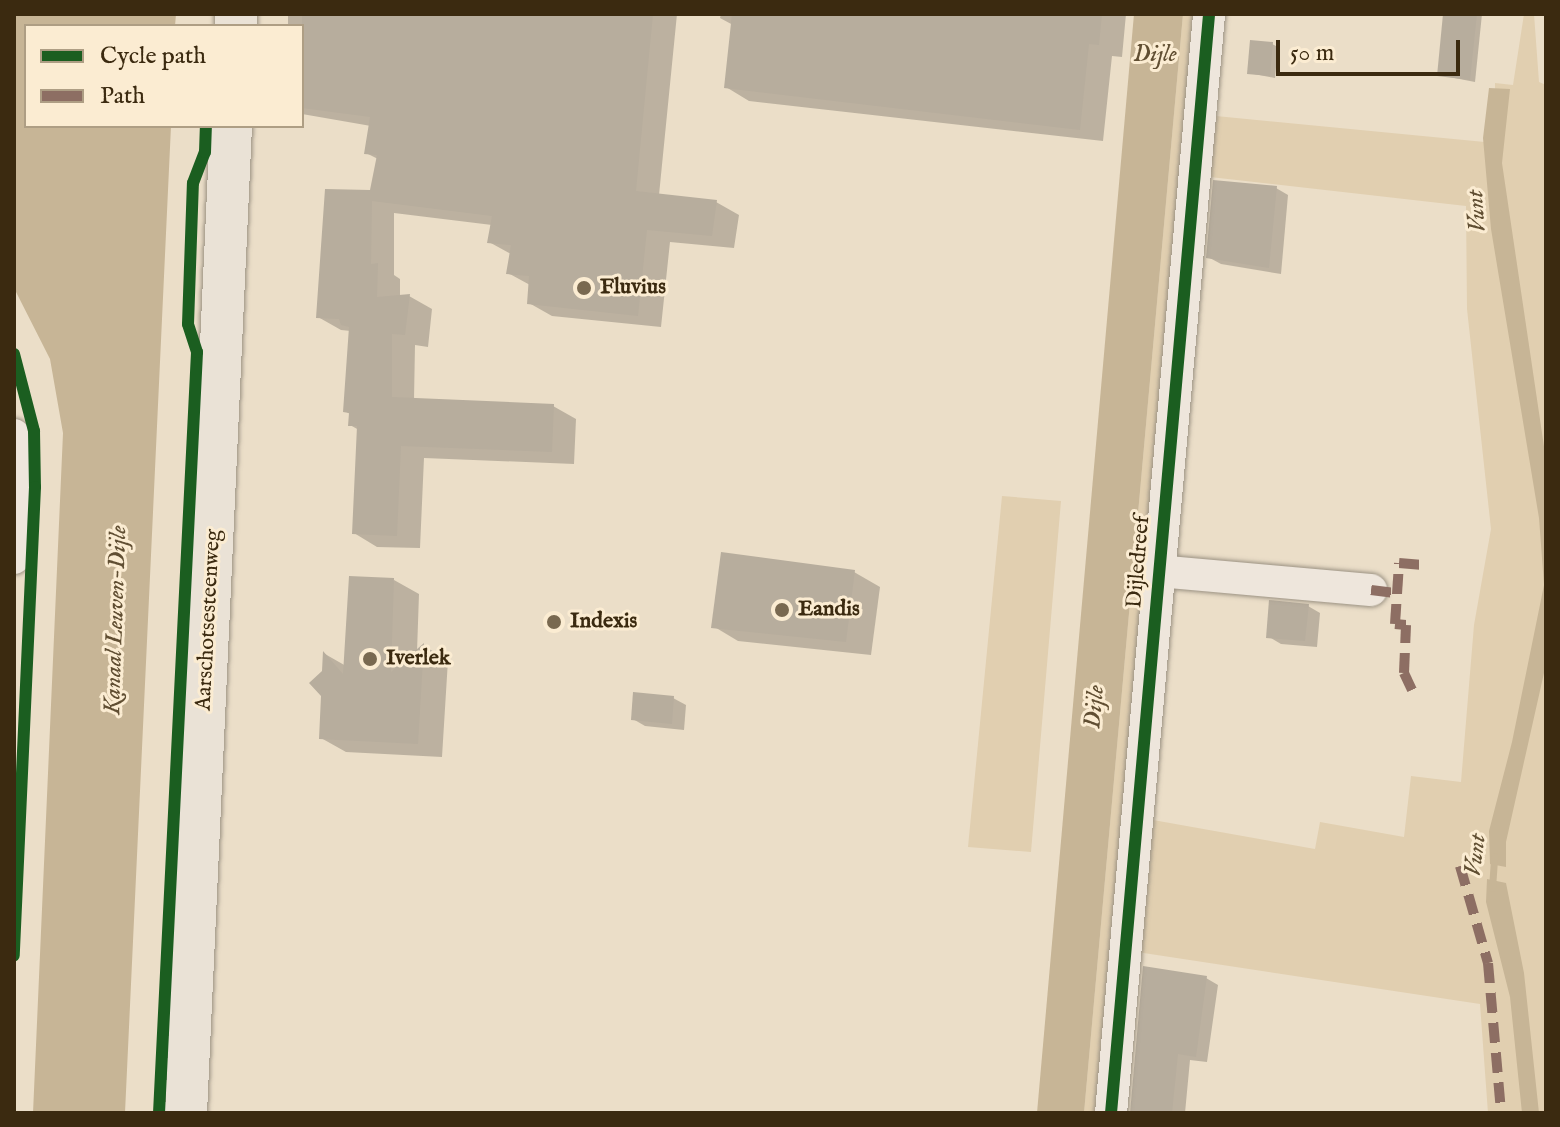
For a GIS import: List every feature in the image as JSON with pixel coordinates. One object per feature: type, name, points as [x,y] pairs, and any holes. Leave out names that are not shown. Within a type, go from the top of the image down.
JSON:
[{"type":"main road","name":"Aarschotsesteenweg","points":[[186,1113],[231,128]]},
{"type":"street","name":"Dijledreef","points":[[1111,1113],[1209,14]]},
{"type":"street","points":[[14,435],[14,558]]},
{"type":"street","name":"Dijledreef","points":[[1158,571],[1371,590]]},
{"type":"shaded area","points":[[1183,14],[1201,14],[1099,1113],[1084,1113]]},
{"type":"shaded area","points":[[1524,14],[1534,14],[1539,82],[1546,85],[1546,1113],[1488,1113],[1480,1004],[1137,952],[1153,820],[1315,849],[1320,822],[1404,837],[1411,776],[1461,782],[1474,625],[1491,529],[1467,309],[1466,206],[1210,177],[1216,116],[1495,143],[1495,83],[1513,85]]},
{"type":"shaded area","points":[[1002,496],[1061,501],[1031,852],[968,847]]},
{"type":"water","name":"Kanaal Leuven-Dijle","points":[[14,14],[176,14],[175,24],[24,24],[24,128],[171,128],[125,1113],[33,1113],[63,433],[50,359],[14,288]]},
{"type":"water","name":"Dijle","points":[[1134,14],[1183,14],[1084,1113],[1037,1113]]},
{"type":"water","points":[[1489,88],[1510,89],[1502,163],[1546,460],[1546,664],[1506,842],[1506,867],[1490,864],[1489,831],[1512,742],[1544,585],[1539,518],[1491,229],[1483,138]]},
{"type":"water","points":[[1487,879],[1506,883],[1524,973],[1539,1113],[1522,1113],[1510,997],[1486,902]]},
{"type":"building","points":[[302,14],[653,14],[636,191],[717,200],[712,236],[647,230],[638,316],[527,304],[529,276],[506,274],[511,245],[487,243],[492,216],[372,201],[371,264],[378,263],[377,297],[410,294],[405,335],[392,334],[392,397],[554,404],[552,452],[401,446],[397,536],[352,534],[357,426],[348,426],[349,413],[343,412],[349,327],[341,325],[339,319],[316,318],[325,189],[370,190],[377,155],[364,154],[370,117],[304,108]]},
{"type":"building","points":[[732,14],[1102,14],[1099,45],[1089,44],[1080,130],[724,88]]},
{"type":"building","points":[[1443,14],[1477,14],[1470,80],[1437,76]]},
{"type":"building","points":[[1250,40],[1273,42],[1270,76],[1247,74]]},
{"type":"building","points":[[1213,180],[1277,186],[1269,268],[1206,258]]},
{"type":"building","name":"Eandis","points":[[721,552],[855,570],[846,642],[711,628]]},
{"type":"building","name":"Iverlek","points":[[349,576],[394,578],[391,672],[424,643],[418,744],[319,739],[321,696],[309,683],[322,671],[323,651],[343,674]]},
{"type":"building","points":[[1269,600],[1309,604],[1305,641],[1266,638]]},
{"type":"building","points":[[633,692],[674,696],[672,724],[631,720]]},
{"type":"building","points":[[1143,966],[1207,976],[1196,1057],[1178,1054],[1172,1113],[1130,1113]]},
{"type":"waterway","name":"Vunt","points":[[1492,888],[1494,856]]},
{"type":"marked path","points":[[1412,690],[1404,673],[1406,625],[1395,624],[1399,563],[1420,565]]},
{"type":"marked path","points":[[1371,590],[1397,593]]},
{"type":"marked path","points":[[1460,866],[1488,963],[1501,1113]]},
{"type":"cycle path","points":[[1111,1113],[1209,14]]},
{"type":"cycle path","points":[[159,1113],[197,352],[188,324],[193,183],[205,152],[206,128]]},
{"type":"cycle path","points":[[14,354],[34,431],[35,487],[14,956]]},
{"type":"place","name":"Fluvius","points":[[584,288]]},
{"type":"place","name":"Eandis","points":[[782,610]]},
{"type":"place","name":"Indexis","points":[[554,622]]},
{"type":"place","name":"Iverlek","points":[[370,659]]}]
